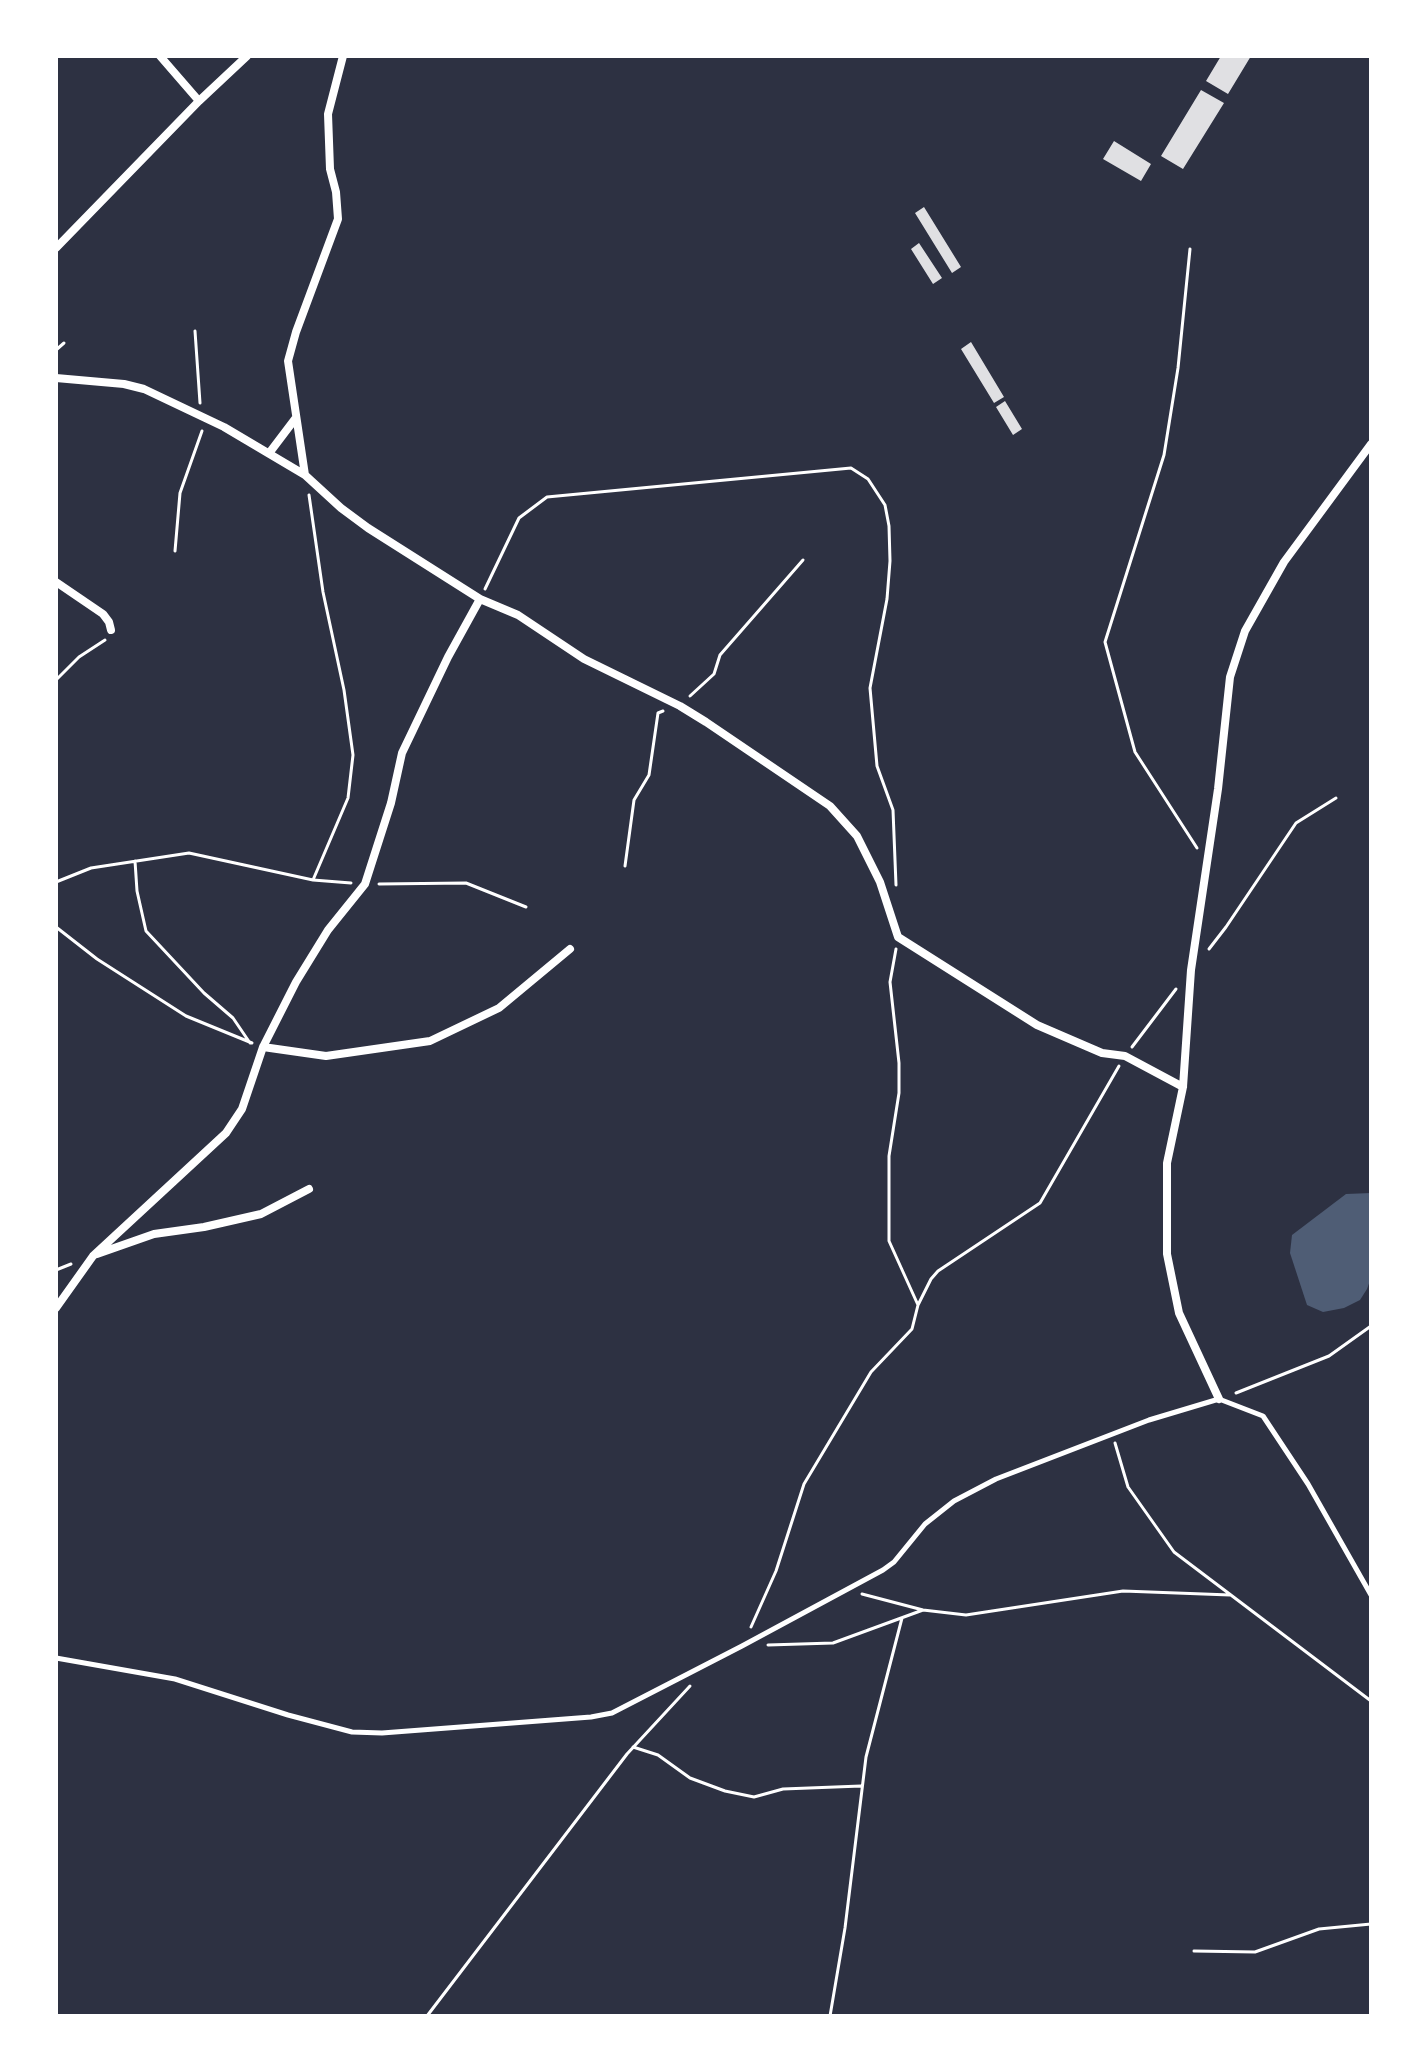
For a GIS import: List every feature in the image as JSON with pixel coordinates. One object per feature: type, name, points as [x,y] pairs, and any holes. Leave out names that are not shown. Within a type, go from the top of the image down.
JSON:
[{"type":"street","points":[[160,56],[199,101]]},
{"type":"street","points":[[56,248],[247,56]]},
{"type":"street","points":[[305,475],[288,374],[290,348],[338,219],[330,169],[328,114],[343,56]]},
{"type":"street","points":[[56,378],[124,384],[144,389],[270,452],[305,475],[368,528],[480,599],[518,615],[584,659],[680,706],[830,806],[857,836],[880,882],[898,937],[1037,1025],[1102,1053],[1125,1056],[1183,1087]]},
{"type":"street","points":[[270,452],[295,419]]},
{"type":"street","points":[[1219,1399],[1179,1313],[1167,1254],[1167,1163],[1183,1087],[1191,970],[1230,677],[1245,631],[1284,562],[1371,444]]},
{"type":"street","points":[[56,582],[103,614],[111,630]]},
{"type":"street","points":[[56,1308],[93,1256],[226,1133],[242,1109],[263,1047],[304,969],[328,930],[365,884],[391,803],[402,753],[480,599]]},
{"type":"street","points":[[263,1047],[326,1056],[430,1041],[499,1008],[570,949]]},
{"type":"street","points":[[93,1256],[154,1234],[261,1214],[309,1189]]},
{"type":"lane","points":[[56,1658],[175,1679],[352,1732],[382,1733],[612,1713],[847,1590],[894,1562],[925,1524],[954,1501],[996,1479],[1149,1420],[1219,1399],[1263,1416],[1308,1484],[1371,1595]]},
{"type":"path","points":[[1190,249],[1178,368],[1164,455],[1105,642],[1135,752],[1207,863]]},
{"type":"path","points":[[175,551],[180,493],[202,431],[195,331]]},
{"type":"path","points":[[56,350],[64,343]]},
{"type":"path","points":[[480,599],[519,518],[547,497],[851,468]]},
{"type":"path","points":[[305,475],[353,755],[348,798],[313,880]]},
{"type":"path","points":[[56,680],[79,657],[102,642],[111,630]]},
{"type":"path","points":[[1209,949],[1296,823],[1336,798]]},
{"type":"path","points":[[56,882],[91,868],[189,853],[313,880],[365,884],[466,883],[526,907]]},
{"type":"path","points":[[135,859],[137,891],[146,931],[204,993],[233,1018],[250,1043]]},
{"type":"path","points":[[56,927],[97,959],[186,1016],[263,1047]]},
{"type":"path","points":[[923,1610],[833,1643],[742,1646],[776,1571],[804,1484],[871,1372],[885,1355],[902,1343],[912,1329],[918,1305],[938,1271],[1040,1203],[1125,1056],[1191,970]]},
{"type":"path","points":[[1219,1399],[1329,1356],[1371,1326]]},
{"type":"path","points":[[1113,1435],[1128,1487],[1174,1552],[1371,1701]]},
{"type":"path","points":[[847,1590],[923,1610],[966,1615],[1123,1591],[1230,1595]]},
{"type":"path","points":[[830,2016],[845,1928],[866,1757],[902,1618]]},
{"type":"path","points":[[427,2016],[633,1747],[694,1682]]},
{"type":"path","points":[[633,1747],[658,1755],[690,1778],[725,1791],[754,1797],[783,1789],[862,1786]]},
{"type":"path","points":[[1194,1951],[1255,1952],[1319,1929],[1371,1924]]},
{"type":"water","points":[[1371,1193],[1371,1278],[1367,1289],[1360,1300],[1344,1308],[1323,1312],[1307,1305],[1290,1253],[1292,1235],[1346,1194]]},
{"type":"building","points":[[1221,56],[1251,56],[1228,94],[1206,81]]},
{"type":"building","points":[[1201,90],[1224,103],[1183,169],[1161,156]]},
{"type":"building","points":[[1114,141],[1151,164],[1141,181],[1103,159]]},
{"type":"building","points":[[924,207],[961,267],[952,273],[915,213]]},
{"type":"building","points":[[919,243],[942,278],[933,284],[911,249]]},
{"type":"building","points":[[971,342],[1004,397],[994,403],[961,349]]},
{"type":"building","points":[[1005,401],[1022,429],[1013,435],[996,407]]}]
